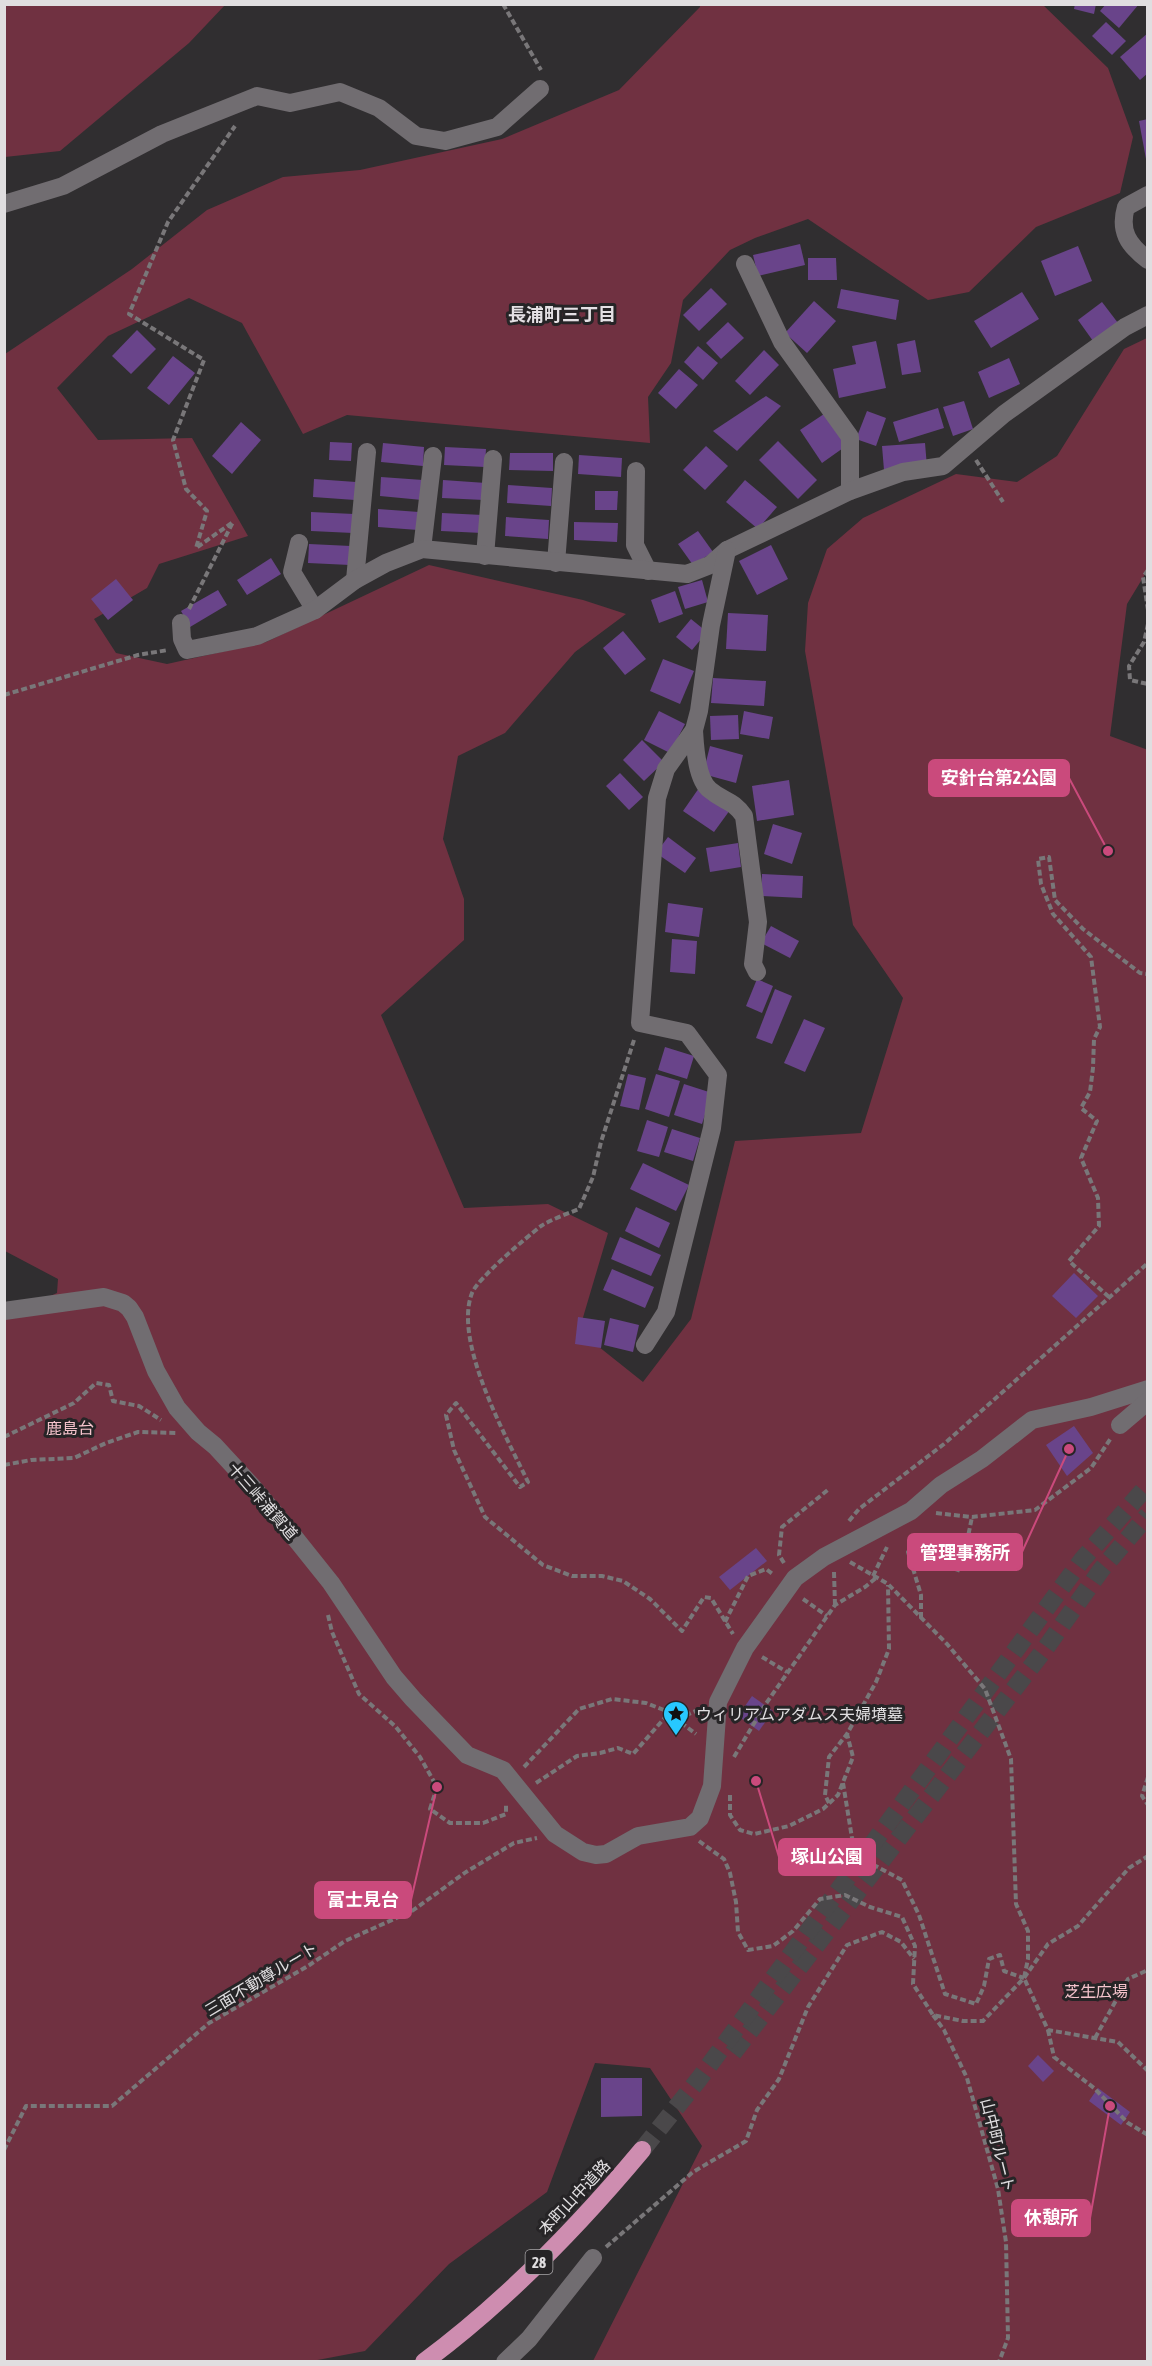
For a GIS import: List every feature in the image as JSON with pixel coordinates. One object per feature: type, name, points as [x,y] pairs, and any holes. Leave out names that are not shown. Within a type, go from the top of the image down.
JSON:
[{"type":"highway","name":"本町山中道路","points":[[424,2361],[502,2299],[646,2153],[572,2246],[508,2307],[444,2361]]},
{"type":"street","points":[[4,204],[63,186],[162,134],[257,96],[291,103],[340,92],[379,108],[416,136],[445,141],[497,127],[540,89]]},
{"type":"street","points":[[1148,195],[1126,207],[1123,219],[1124,234],[1139,254],[1148,260]]},
{"type":"street","points":[[745,264],[782,342],[850,437],[850,491]]},
{"type":"street","points":[[182,622],[182,639],[187,650],[257,636],[315,609],[355,580],[386,563],[422,549],[687,574],[710,565],[727,550],[850,491],[903,472],[943,466],[1004,414],[1125,327],[1148,315]]},
{"type":"street","points":[[355,580],[367,452]]},
{"type":"street","points":[[422,549],[433,456]]},
{"type":"street","points":[[485,555],[494,459]]},
{"type":"street","points":[[556,563],[564,462]]},
{"type":"street","points":[[636,471],[635,545],[648,571]]},
{"type":"street","points":[[299,543],[292,572],[315,609]]},
{"type":"street","points":[[727,550],[711,625],[699,711],[694,730],[697,763],[708,789],[736,804],[744,816],[758,922],[753,964],[757,972]]},
{"type":"street","points":[[645,1345],[666,1312],[712,1128],[718,1075],[687,1033],[640,1023],[657,798],[666,770],[694,730]]},
{"type":"street","name":"十三峠浦賀道","points":[[4,1311],[104,1297],[123,1303],[135,1317],[156,1371],[171,1397],[198,1432],[251,1485],[331,1583],[394,1677],[467,1755],[512,1771]]},
{"type":"street","points":[[512,1771],[555,1834],[584,1852],[596,1855],[606,1854],[638,1836],[690,1827],[700,1818],[712,1786],[718,1702],[745,1648],[792,1582],[824,1557],[911,1511],[941,1485],[982,1459],[1032,1420],[1091,1407],[1148,1389]]},
{"type":"street","points":[[1120,1425],[1148,1401]]},
{"type":"street","points":[[505,2361],[529,2339],[593,2258]]},
{"type":"path","points":[[503,4],[546,80],[540,89]]},
{"type":"path","points":[[182,622],[233,522],[196,548],[207,511],[186,489],[172,440],[204,360],[129,314],[168,222],[236,125]]},
{"type":"path","points":[[967,446],[1003,502]]},
{"type":"path","points":[[1148,570],[1143,577],[1148,610]]},
{"type":"path","points":[[1148,624],[1144,642],[1129,666],[1130,680],[1148,684]]},
{"type":"path","points":[[4,695],[138,655],[168,652],[169,640]]},
{"type":"path","points":[[1109,1297],[1069,1261],[1099,1226],[1098,1198],[1081,1158],[1097,1121],[1081,1108],[1089,1092],[1094,1039],[1100,1027],[1091,957],[1053,914],[1041,884],[1038,859],[1049,857],[1055,900],[1083,929],[1140,973],[1148,974]]},
{"type":"path","points":[[640,1023],[601,1142],[593,1177],[579,1209],[542,1226],[492,1269],[473,1291],[467,1318],[483,1389],[528,1482],[520,1488],[456,1403],[446,1415],[454,1450],[485,1517],[543,1566],[572,1576],[602,1576],[623,1581],[650,1599],[682,1631],[704,1597],[711,1598],[725,1622],[745,1648]]},
{"type":"path","points":[[1148,1263],[944,1444],[859,1509],[838,1534],[833,1546],[834,1552],[888,1584],[986,1689],[1011,1759],[1016,1904],[1028,1931],[1028,1959],[1024,1978],[1048,2030],[1054,2057],[1094,2088],[1128,2123],[1148,2135]]},
{"type":"path","points":[[4,1437],[74,1403],[96,1383],[109,1385],[113,1401],[139,1406],[162,1421]]},
{"type":"path","points":[[911,1511],[972,1517],[1035,1510],[1091,1468],[1120,1425]]},
{"type":"path","points":[[170,1426],[198,1432]]},
{"type":"path","points":[[4,1465],[32,1460],[74,1458],[106,1443],[138,1432],[178,1433]]},
{"type":"path","points":[[792,1582],[779,1555],[782,1527],[829,1489]]},
{"type":"path","points":[[921,1618],[921,1595],[908,1552],[961,1571],[972,1517]]},
{"type":"path","points":[[725,1622],[748,1576],[766,1569],[792,1582]]},
{"type":"path","points":[[834,1571],[834,1605]]},
{"type":"path","points":[[712,1786],[834,1605],[876,1578]]},
{"type":"path","points":[[829,1803],[825,1795],[829,1757],[847,1734],[876,1682],[889,1648],[888,1584]]},
{"type":"path","points":[[803,1599],[827,1616]]},
{"type":"path","points":[[327,1610],[332,1632],[359,1694],[395,1726],[420,1757],[437,1787],[430,1809],[450,1823],[483,1824],[507,1814],[506,1803]]},
{"type":"path","points":[[765,1659],[788,1672]]},
{"type":"path","points":[[669,1713],[633,1754],[618,1748],[577,1756],[534,1785],[512,1771],[579,1709],[612,1700],[646,1703],[669,1713],[695,1731],[699,1742]]},
{"type":"path","points":[[730,1815],[740,1830],[754,1834],[789,1826],[823,1809],[838,1795],[853,1757],[847,1734]]},
{"type":"path","points":[[1148,1777],[1142,1796],[1148,1805]]},
{"type":"path","points":[[843,1783],[852,1838],[868,1862],[903,1880],[919,1915],[945,1994],[976,2004],[984,1986],[989,1959],[1000,1955],[1004,1971],[1024,1978]]},
{"type":"path","name":"山中町ルート","points":[[681,1829],[724,1859],[730,1873],[736,1902],[738,1932],[748,1950],[773,1946],[793,1931],[820,1899],[845,1895],[870,1907],[902,1917],[915,1946],[913,1984],[944,2030],[967,2078],[998,2189],[1006,2242],[1008,2338],[999,2361]]},
{"type":"path","name":"三面不動尊ルート","points":[[4,2150],[26,2106],[112,2106],[209,2023],[308,1966],[345,1941],[412,1911],[466,1872],[514,1844],[555,1834]]},
{"type":"path","points":[[933,2015],[963,2021],[983,2021],[1024,1978],[1048,1944],[1078,1926],[1129,1868],[1148,1856]]},
{"type":"path","points":[[593,2258],[693,2172],[746,2141],[757,2110],[779,2079],[808,2007],[847,1945],[882,1932],[901,1942],[914,1960]]},
{"type":"path","points":[[1095,2038],[1128,1979],[1148,1970]]},
{"type":"path","points":[[1048,2030],[1118,2042],[1148,2071]]},
{"type":"green space","points":[[5,4],[225,5],[189,43],[60,151],[5,157]]},
{"type":"green space","points":[[700,5],[1043,5],[1108,68],[1133,137],[1120,193],[1036,227],[969,292],[928,300],[808,219],[755,238],[730,250],[683,300],[671,363],[648,397],[650,443],[347,415],[303,434],[242,323],[189,298],[108,336],[57,388],[98,440],[192,438],[248,536],[159,564],[147,588],[94,619],[116,653],[167,664],[266,642],[429,565],[583,600],[626,614],[575,652],[505,733],[458,756],[443,839],[464,899],[464,940],[381,1015],[464,1208],[548,1204],[608,1233],[579,1331],[643,1382],[691,1319],[735,1141],[861,1133],[903,998],[853,925],[805,651],[808,603],[827,549],[863,518],[956,474],[1017,482],[1057,456],[1124,349],[1147,338],[1147,571],[1127,604],[1110,736],[1148,750],[1147,2361],[593,2361],[702,2146],[650,2068],[595,2063],[547,2192],[449,2264],[365,2351],[307,2362],[5,2361],[4,1317],[57,1293],[58,1279],[5,1251],[5,354],[132,269],[207,210],[283,177],[360,170],[502,139],[619,90]]},
{"type":"building","points":[[1075,4],[1096,4],[1094,14],[1074,9]]},
{"type":"building","points":[[1106,4],[1139,4],[1119,28],[1100,11]]},
{"type":"building","points":[[1106,22],[1126,41],[1112,55],[1092,36]]},
{"type":"building","points":[[1148,33],[1148,73],[1140,80],[1120,57]]},
{"type":"building","points":[[1148,119],[1148,159],[1146,159],[1139,121]]},
{"type":"building","points":[[800,244],[805,265],[758,276],[753,255]]},
{"type":"building","points":[[1078,246],[1092,281],[1055,296],[1041,261]]},
{"type":"building","points":[[808,258],[836,258],[837,280],[808,280]]},
{"type":"building","points":[[711,288],[727,304],[699,331],[683,315]]},
{"type":"building","points":[[841,289],[899,300],[896,320],[837,308]]},
{"type":"building","points":[[1022,292],[1039,319],[991,348],[974,321]]},
{"type":"building","points":[[814,301],[836,321],[807,353],[785,333]]},
{"type":"building","points":[[1102,302],[1118,323],[1093,341],[1078,320]]},
{"type":"building","points":[[728,322],[744,338],[721,359],[706,343]]},
{"type":"building","points":[[137,330],[156,349],[131,374],[112,356]]},
{"type":"building","points":[[915,340],[921,372],[902,375],[897,344]]},
{"type":"building","points":[[876,341],[886,388],[839,398],[833,369],[856,364],[852,346]]},
{"type":"building","points":[[698,346],[718,363],[703,380],[684,362]]},
{"type":"building","points":[[764,350],[779,365],[750,395],[735,381]]},
{"type":"building","points":[[173,356],[195,373],[169,405],[147,388]]},
{"type":"building","points":[[1009,358],[1020,384],[989,398],[978,372]]},
{"type":"building","points":[[679,369],[698,385],[676,409],[658,393]]},
{"type":"building","points":[[766,396],[781,406],[737,451],[713,431]]},
{"type":"building","points":[[964,401],[973,429],[953,436],[943,407]]},
{"type":"building","points":[[938,408],[944,428],[899,442],[893,422]]},
{"type":"building","points":[[867,411],[886,418],[876,446],[856,439]]},
{"type":"building","points":[[824,414],[846,446],[822,463],[800,430]]},
{"type":"building","points":[[241,422],[261,440],[232,474],[212,456]]},
{"type":"building","points":[[778,441],[817,480],[798,499],[759,460]]},
{"type":"building","points":[[330,442],[352,443],[351,461],[329,460]]},
{"type":"building","points":[[383,443],[424,447],[423,466],[381,462]]},
{"type":"building","points":[[925,443],[927,467],[884,470],[882,446]]},
{"type":"building","points":[[706,446],[728,466],[705,490],[683,470]]},
{"type":"building","points":[[445,447],[486,449],[485,467],[444,465]]},
{"type":"building","points":[[510,453],[553,453],[553,471],[509,470]]},
{"type":"building","points":[[579,455],[622,458],[621,477],[578,474]]},
{"type":"building","points":[[381,477],[423,480],[422,500],[380,496]]},
{"type":"building","points":[[314,479],[356,482],[355,500],[313,497]]},
{"type":"building","points":[[443,480],[486,483],[484,500],[442,498]]},
{"type":"building","points":[[745,480],[777,507],[758,529],[726,502]]},
{"type":"building","points":[[508,485],[552,488],[551,506],[507,503]]},
{"type":"building","points":[[595,491],[618,491],[617,510],[595,510]]},
{"type":"building","points":[[378,509],[419,512],[418,530],[378,527]]},
{"type":"building","points":[[311,512],[354,514],[353,533],[311,531]]},
{"type":"building","points":[[442,513],[483,515],[482,533],[441,531]]},
{"type":"building","points":[[506,517],[549,520],[548,539],[505,536]]},
{"type":"building","points":[[574,522],[618,523],[617,542],[574,540]]},
{"type":"building","points":[[698,531],[713,552],[693,565],[678,544]]},
{"type":"building","points":[[309,544],[351,546],[350,565],[308,563]]},
{"type":"building","points":[[771,545],[788,579],[757,595],[739,561]]},
{"type":"building","points":[[271,558],[281,574],[247,595],[237,580]]},
{"type":"building","points":[[116,579],[133,600],[108,620],[91,599]]},
{"type":"building","points":[[702,580],[708,602],[685,609],[678,587]]},
{"type":"building","points":[[218,590],[227,605],[190,627],[181,611]]},
{"type":"building","points":[[675,591],[683,614],[659,623],[651,600]]},
{"type":"building","points":[[728,613],[768,615],[766,651],[726,649]]},
{"type":"building","points":[[691,619],[707,632],[692,650],[676,637]]},
{"type":"building","points":[[623,631],[646,659],[625,675],[603,648]]},
{"type":"building","points":[[663,659],[694,671],[680,704],[650,691]]},
{"type":"building","points":[[713,678],[766,681],[764,706],[711,703]]},
{"type":"building","points":[[659,711],[685,724],[670,753],[644,740]]},
{"type":"building","points":[[744,711],[773,717],[769,739],[740,734]]},
{"type":"building","points":[[738,715],[739,739],[711,740],[710,716]]},
{"type":"building","points":[[642,740],[664,762],[644,781],[623,760]]},
{"type":"building","points":[[710,746],[743,755],[736,783],[703,774]]},
{"type":"building","points":[[620,773],[643,797],[629,810],[606,786]]},
{"type":"building","points":[[789,780],[794,815],[757,821],[752,786]]},
{"type":"building","points":[[699,788],[730,810],[714,832],[683,811]]},
{"type":"building","points":[[773,824],[802,833],[792,864],[764,854]]},
{"type":"building","points":[[668,837],[696,858],[685,873],[656,853]]},
{"type":"building","points":[[738,843],[741,867],[710,872],[706,848]]},
{"type":"building","points":[[762,874],[803,876],[802,898],[761,896]]},
{"type":"building","points":[[668,903],[703,908],[699,937],[665,932]]},
{"type":"building","points":[[771,926],[799,941],[790,958],[761,943]]},
{"type":"building","points":[[672,939],[697,941],[695,974],[670,972]]},
{"type":"building","points":[[757,979],[773,986],[762,1013],[746,1006]]},
{"type":"building","points":[[775,989],[792,996],[772,1044],[756,1038]]},
{"type":"building","points":[[804,1019],[825,1028],[805,1072],[784,1063]]},
{"type":"building","points":[[665,1047],[694,1056],[687,1079],[658,1070]]},
{"type":"building","points":[[628,1074],[646,1078],[639,1110],[620,1106]]},
{"type":"building","points":[[656,1074],[680,1081],[669,1117],[645,1109]]},
{"type":"building","points":[[684,1084],[712,1093],[702,1124],[674,1115]]},
{"type":"building","points":[[647,1120],[668,1127],[659,1157],[637,1151]]},
{"type":"building","points":[[672,1129],[700,1138],[693,1161],[664,1152]]},
{"type":"building","points":[[643,1163],[689,1185],[676,1211],[630,1189]]},
{"type":"building","points":[[636,1207],[670,1223],[659,1248],[625,1231]]},
{"type":"building","points":[[620,1237],[661,1255],[651,1276],[611,1259]]},
{"type":"building","points":[[612,1269],[654,1287],[645,1308],[603,1290]]},
{"type":"building","points":[[1074,1273],[1098,1296],[1076,1318],[1052,1296]]},
{"type":"building","points":[[578,1317],[605,1321],[601,1348],[575,1344]]},
{"type":"building","points":[[610,1318],[639,1325],[633,1352],[604,1345]]},
{"type":"building","points":[[1074,1426],[1093,1453],[1067,1476],[1046,1445]]},
{"type":"building","points":[[756,1548],[767,1561],[730,1590],[719,1577]]},
{"type":"building","points":[[752,1696],[773,1711],[759,1731],[738,1716]]},
{"type":"building","points":[[1038,2055],[1054,2071],[1043,2082],[1028,2066]]},
{"type":"building","points":[[601,2078],[642,2078],[642,2116],[601,2117]]},
{"type":"building","points":[[1098,2088],[1130,2112],[1121,2125],[1089,2101]]},
{"type":"tunnel","points":[[642,2150],[699,2079],[1082,1560],[1148,1485]]},
{"type":"tunnel","points":[[733,2053],[1045,1649],[1101,1570],[1148,1515]]},
{"type":"place","name":"安針台第2公園","points":[[1108,851]]},
{"type":"place","name":"管理事務所","points":[[1069,1449]]},
{"type":"place","name":"ウィリアムアダムス夫婦墳墓","points":[[676,1737]]},
{"type":"place","name":"塚山公園","points":[[756,1781]]},
{"type":"place","name":"富士見台","points":[[437,1787]]},
{"type":"place","name":"休憩所","points":[[1110,2106]]},
{"type":"district","name":"長浦町三丁目","points":[[562,314]]},
{"type":"park label","name":"鹿島台","points":[[70,1428]]},
{"type":"park label","name":"芝生広場","points":[[1096,1991]]}]
